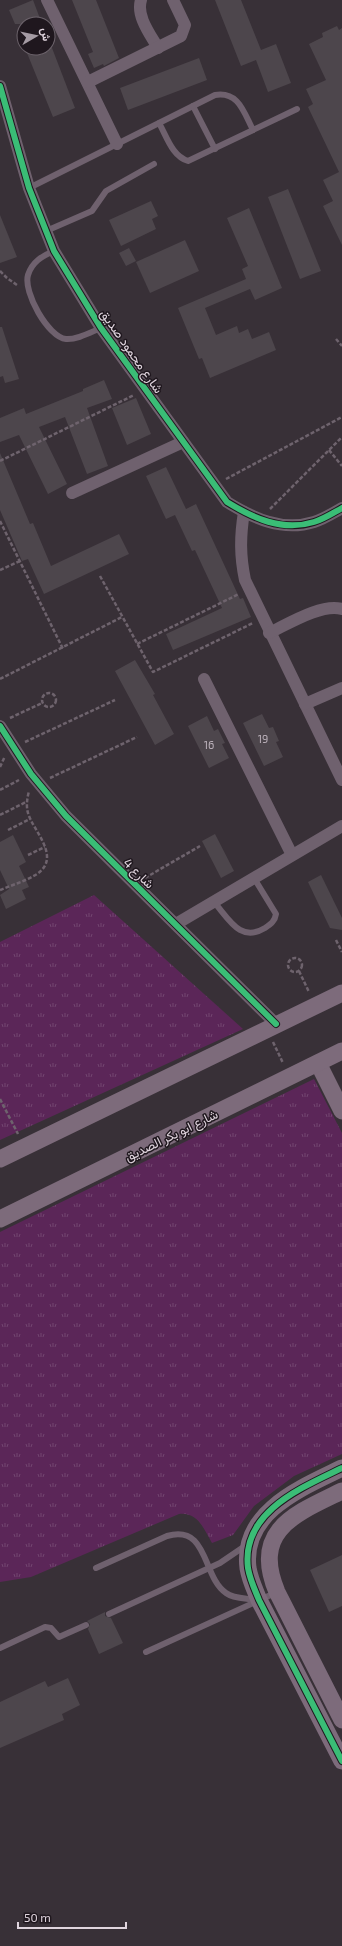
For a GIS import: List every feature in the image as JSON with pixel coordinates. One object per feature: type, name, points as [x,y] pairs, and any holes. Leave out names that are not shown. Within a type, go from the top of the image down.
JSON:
[{"type":"main road","points":[[0,1159],[342,993]]},
{"type":"main road","name":"شارع ابو بكر الصديق","points":[[0,1219],[342,1051]]},
{"type":"main road","points":[[318,1063],[342,1111]]},
{"type":"main road","points":[[342,1468],[290,1494],[281,1500],[265,1516],[250,1542],[248,1569],[260,1600],[342,1761]]},
{"type":"main road","points":[[342,1491],[297,1513],[285,1522],[276,1534],[271,1548],[269,1563],[271,1578],[277,1592],[342,1720]]},
{"type":"street","points":[[47,0],[118,144]]},
{"type":"street","points":[[141,0],[139,8],[140,15],[158,48]]},
{"type":"street","points":[[88,82],[176,39],[184,30],[183,19],[173,0]]},
{"type":"street","name":"شارع محمود صديق","points":[[0,86],[29,188],[54,252],[101,328],[214,486],[227,502],[260,519],[278,524],[296,526],[315,522],[342,508]]},
{"type":"street","points":[[72,493],[183,442]]},
{"type":"street","points":[[244,512],[240,535],[240,558],[245,580],[269,633],[342,780]]},
{"type":"street","points":[[269,633],[321,610],[335,607],[342,609]]},
{"type":"street","points":[[204,679],[292,855]]},
{"type":"street","points":[[305,704],[342,688]]},
{"type":"street","name":"شارع 4","points":[[4,723],[9,752],[76,827],[176,924],[271,1027]]},
{"type":"street","points":[[176,924],[342,826]]},
{"type":"lane","points":[[29,188],[215,95],[224,94],[232,96],[238,103],[253,130]]},
{"type":"lane","points":[[194,106],[216,149]]},
{"type":"lane","points":[[159,123],[174,152],[180,159],[188,161],[216,149],[297,109]]},
{"type":"lane","points":[[46,230],[92,211],[106,191],[154,164]]},
{"type":"lane","points":[[54,252],[43,256],[34,265],[28,276],[27,288],[45,323],[53,334],[66,339],[80,337],[101,328]]},
{"type":"lane","points":[[214,902],[237,928],[244,933],[252,934],[272,923],[276,914],[254,878]]},
{"type":"lane","points":[[96,1568],[167,1536],[178,1534],[195,1541],[219,1586],[225,1592],[235,1597],[260,1600]]},
{"type":"lane","points":[[109,1614],[210,1568],[231,1557],[250,1542]]},
{"type":"lane","points":[[146,1652],[277,1592]]},
{"type":"lane","points":[[0,1648],[45,1627],[51,1628],[60,1637],[86,1625]]},
{"type":"path","points":[[0,271],[7,278],[27,288]]},
{"type":"path","points":[[336,339],[342,346]]},
{"type":"path","points":[[0,461],[145,390]]},
{"type":"path","points":[[214,486],[342,417]]},
{"type":"path","points":[[260,519],[342,437]]},
{"type":"path","points":[[329,450],[342,466]]},
{"type":"path","points":[[0,521],[63,649]]},
{"type":"path","points":[[0,570],[20,561]]},
{"type":"path","points":[[100,576],[153,672],[263,618]]},
{"type":"path","points":[[137,644],[249,589]]},
{"type":"path","points":[[0,679],[63,649],[122,617]]},
{"type":"path","points":[[45,693],[53,693],[56,700],[52,706],[45,706],[42,703],[42,696],[45,693]]},
{"type":"path","points":[[0,759],[9,752],[116,700]]},
{"type":"path","points":[[4,723],[42,703]]},
{"type":"path","points":[[0,790],[34,779],[137,737]]},
{"type":"path","points":[[1,889],[33,876],[42,870],[46,860],[45,847],[30,819],[27,810],[29,791],[34,779]]},
{"type":"path","points":[[0,815],[27,801]]},
{"type":"path","points":[[8,830],[30,819]]},
{"type":"path","points":[[136,884],[200,846]]},
{"type":"path","points":[[28,855],[45,847]]},
{"type":"path","points":[[336,940],[342,952]]},
{"type":"path","points":[[299,971],[292,972],[288,967],[287,964],[292,958],[298,958],[301,961],[302,964],[299,971],[316,1005]]},
{"type":"path","points":[[271,1027],[290,1077]]},
{"type":"path","points":[[0,1099],[25,1147]]},
{"type":"green space","points":[[94,895],[243,1029],[0,1140],[0,942]]},
{"type":"green space","points":[[314,1079],[342,1133],[342,1454],[294,1476],[254,1506],[233,1535],[212,1543],[200,1522],[186,1514],[179,1514],[31,1577],[0,1582],[0,1232]]},
{"type":"building","points":[[33,0],[39,16],[16,16],[15,24],[9,10]]},
{"type":"building","points":[[72,0],[96,0],[119,58],[104,66],[103,64],[94,68],[88,54],[93,52]]},
{"type":"building","points":[[215,0],[241,0],[261,50],[276,44],[291,83],[268,92],[256,60],[241,66]]},
{"type":"building","points":[[337,26],[339,30],[342,28],[342,245],[323,206],[333,201],[323,180],[339,172],[308,107],[313,104],[306,89],[326,80],[309,44],[323,37],[322,33]]},
{"type":"building","points":[[28,56],[55,56],[75,108],[53,117]]},
{"type":"building","points":[[199,58],[207,80],[128,110],[120,88]]},
{"type":"building","points":[[288,189],[321,271],[300,279],[268,197]]},
{"type":"building","points":[[151,201],[158,216],[152,219],[156,229],[121,246],[109,220]]},
{"type":"building","points":[[249,208],[282,288],[255,300],[250,289],[205,308],[216,335],[237,326],[239,333],[248,329],[252,339],[269,332],[276,350],[210,378],[202,358],[199,359],[178,308],[246,279],[242,269],[248,266],[227,218]]},
{"type":"building","points":[[0,215],[17,257],[0,263]]},
{"type":"building","points":[[185,240],[199,271],[150,293],[136,262]]},
{"type":"building","points":[[129,248],[136,261],[126,266],[119,253]]},
{"type":"building","points":[[0,327],[2,327],[19,379],[5,383],[3,376],[0,377]]},
{"type":"building","points":[[104,380],[112,399],[87,408],[108,466],[87,474],[65,417],[39,427],[67,484],[48,494],[19,435],[0,442],[0,418],[24,408],[26,414],[83,391],[83,389]]},
{"type":"building","points":[[136,398],[151,434],[127,445],[112,408]]},
{"type":"building","points":[[0,453],[30,524],[33,523],[51,566],[119,534],[129,554],[44,594],[28,559],[22,561],[0,510]]},
{"type":"building","points":[[166,467],[186,509],[196,504],[240,599],[243,598],[251,617],[173,650],[166,634],[222,608],[195,550],[192,551],[175,515],[166,519],[146,476]]},
{"type":"building","points":[[135,660],[155,694],[153,695],[174,734],[155,745],[115,671]]},
{"type":"building","points":[[262,714],[269,728],[273,727],[279,741],[276,742],[283,757],[264,766],[243,723]]},
{"type":"building","points":[[207,716],[214,731],[218,729],[225,743],[222,744],[229,758],[209,768],[188,726]]},
{"type":"building","points":[[215,834],[234,871],[221,878],[202,841]]},
{"type":"building","points":[[13,835],[26,862],[19,866],[29,887],[22,890],[26,899],[6,909],[0,895],[9,889],[0,870],[0,842]]},
{"type":"building","points":[[321,875],[342,918],[342,930],[330,928],[308,882]]},
{"type":"building","points":[[342,1555],[342,1606],[329,1612],[310,1570]]},
{"type":"building","points":[[105,1612],[105,1616],[111,1618],[123,1643],[99,1654],[88,1629],[90,1624],[87,1621]]},
{"type":"building","points":[[68,1678],[80,1705],[62,1714],[64,1720],[0,1748],[0,1702],[45,1681],[48,1687]]},
{"type":"cycle path","points":[[0,86],[29,188],[54,251],[101,328],[227,502],[268,522],[291,525],[302,525],[314,522],[325,518],[342,508]]},
{"type":"cycle path","points":[[0,726],[31,774],[66,816],[276,1024]]},
{"type":"cycle path","points":[[342,1468],[309,1484],[277,1504],[264,1517],[254,1532],[248,1548],[248,1568],[251,1581],[259,1600],[342,1761]]}]
